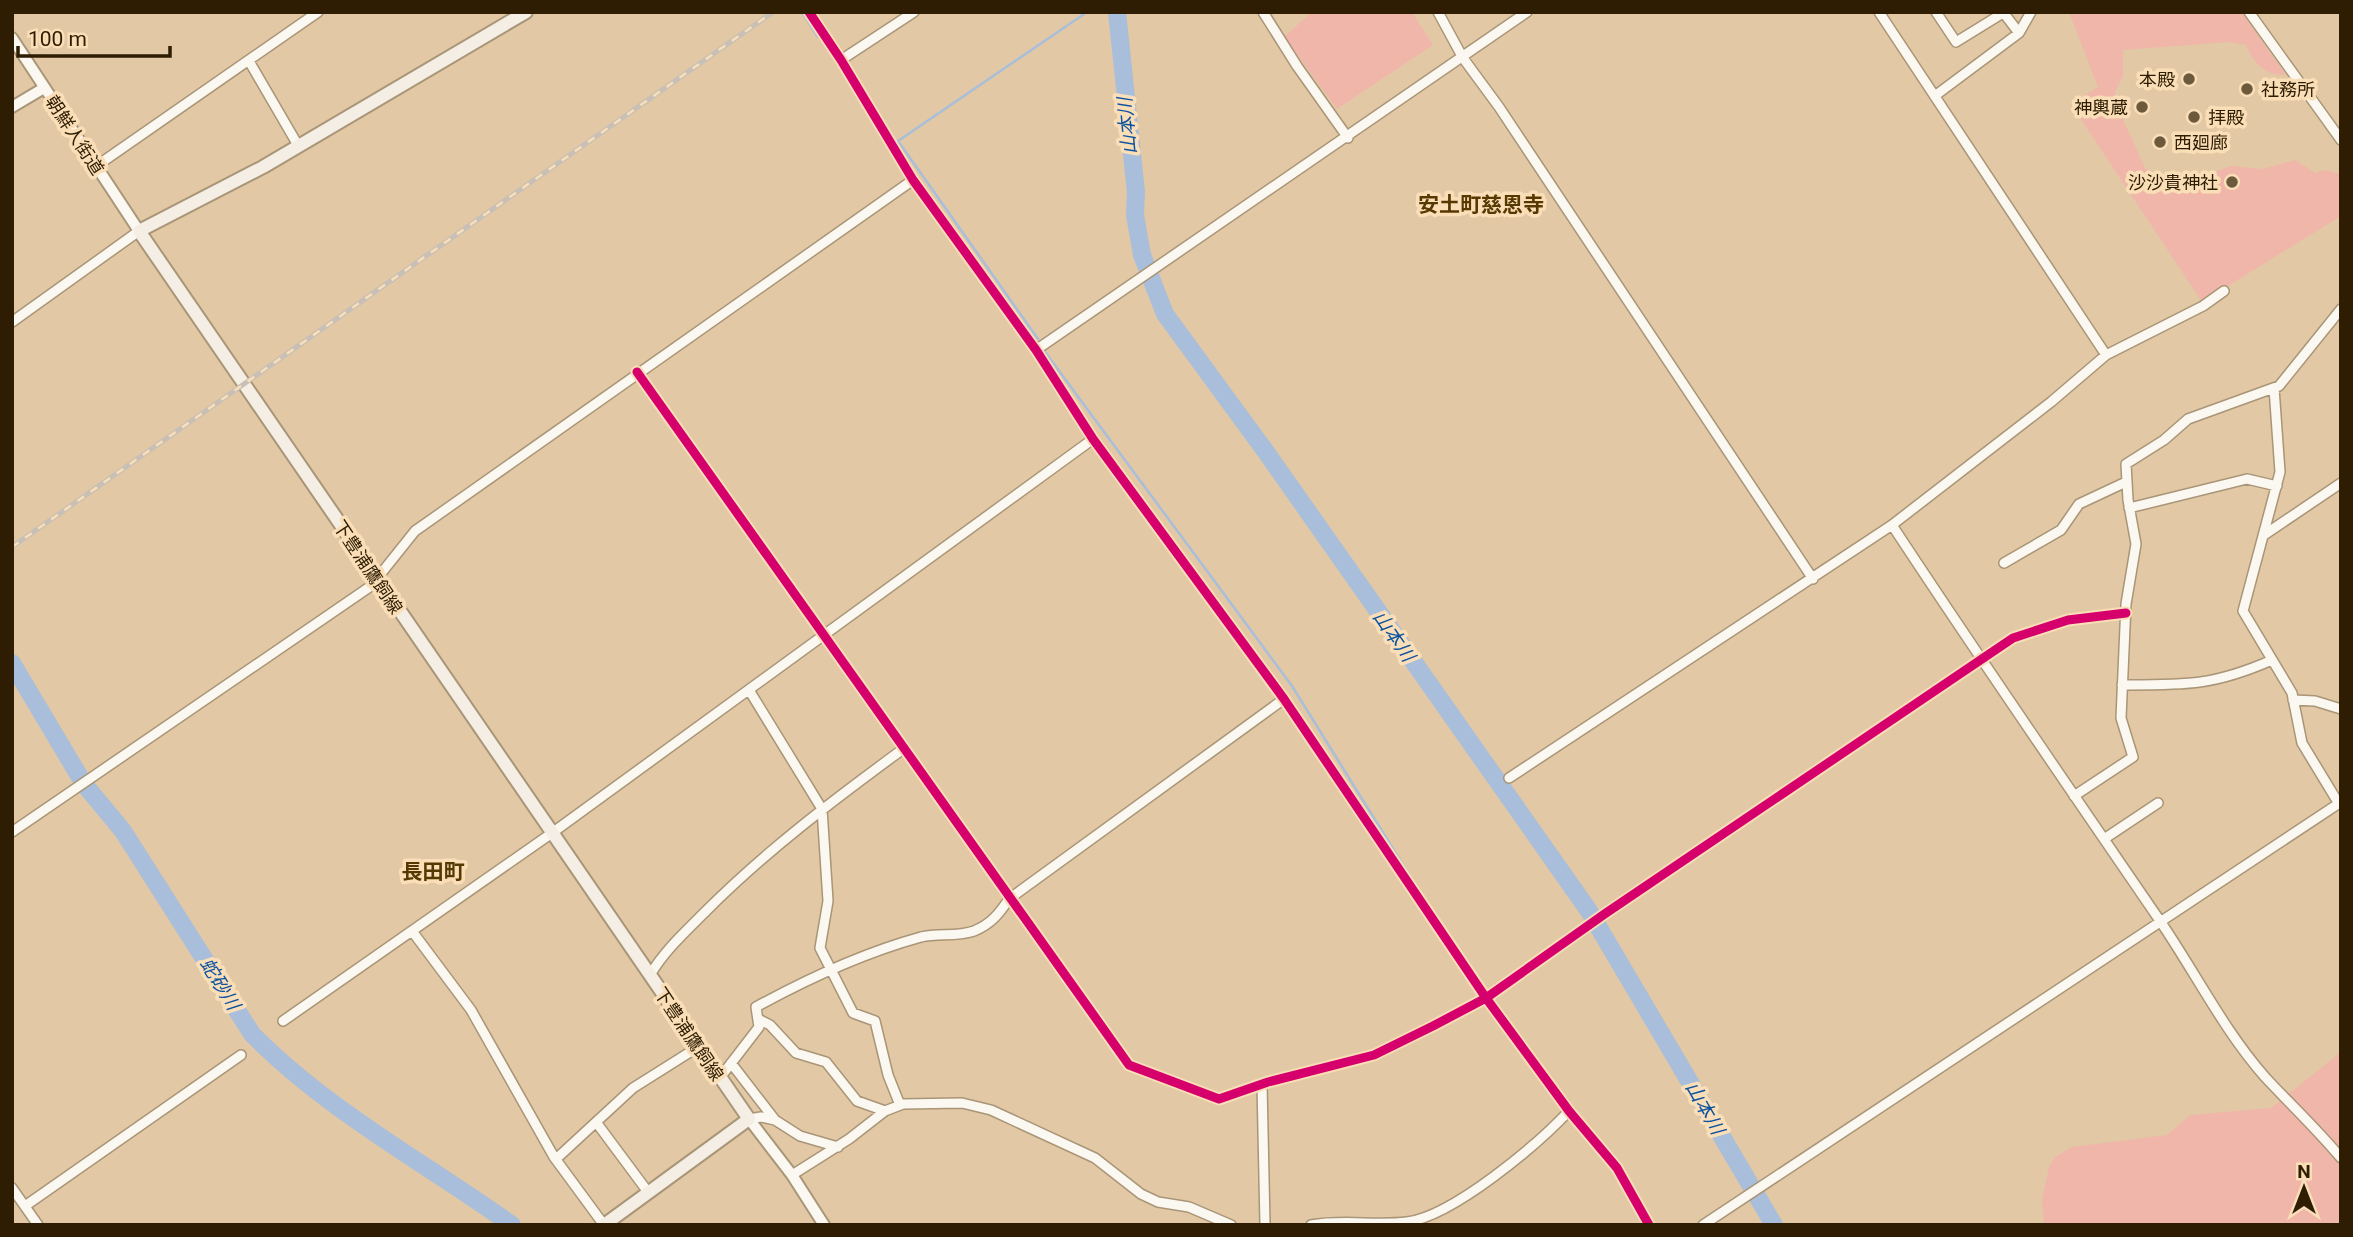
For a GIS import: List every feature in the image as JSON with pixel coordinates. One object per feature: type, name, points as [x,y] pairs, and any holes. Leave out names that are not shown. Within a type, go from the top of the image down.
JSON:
[{"type":"main road","points":[[139,231],[299,146],[509,17],[526,12]]},
{"type":"main road","name":"下豊浦鷹飼線","points":[[139,231],[749,1119]]},
{"type":"main road","points":[[604,1225],[749,1119]]},
{"type":"street","points":[[96,167],[318,12]]},
{"type":"street","points":[[809,12],[841,60],[912,180],[1037,350],[1093,439],[1284,699],[1486,998],[1569,1111],[1617,1168],[1649,1225]]},
{"type":"street","points":[[841,60],[914,12]]},
{"type":"street","points":[[1263,12],[1348,138]]},
{"type":"street","points":[[1438,12],[1463,58],[1499,107],[1813,579]]},
{"type":"street","points":[[1037,350],[1527,12]]},
{"type":"street","points":[[1880,12],[2106,355]]},
{"type":"street","points":[[1936,12],[1956,43],[2003,13],[2019,33]]},
{"type":"street","points":[[1936,95],[2019,33],[2031,12]]},
{"type":"street","points":[[2249,12],[2341,140]]},
{"type":"street","name":"朝鮮人街道","points":[[12,38],[139,231]]},
{"type":"street","points":[[249,61],[299,146]]},
{"type":"street","points":[[12,107],[44,88]]},
{"type":"street","points":[[12,832],[377,580],[415,531],[912,180]]},
{"type":"street","points":[[12,322],[139,231]]},
{"type":"street","points":[[1509,778],[1892,525],[2051,402],[2106,355],[2203,306],[2224,291]]},
{"type":"street","points":[[2074,796],[2133,757],[2120,718],[2126,613],[2136,544],[2129,508],[2126,464],[2164,440],[2188,419],[2274,388],[2341,309]]},
{"type":"street","points":[[637,372],[1129,1065],[1219,1099],[1262,1084],[1374,1055],[1486,998],[1606,913],[2013,638],[2078,619],[2126,613]]},
{"type":"street","points":[[1703,1225],[2340,803],[2302,743],[2292,693],[2243,611],[2280,472],[2274,388]]},
{"type":"street","points":[[283,1021],[552,833],[1093,439]]},
{"type":"street","points":[[2129,508],[2248,479],[2277,485]]},
{"type":"street","points":[[2004,563],[2061,530],[2079,504],[2126,482]]},
{"type":"street","points":[[2264,535],[2341,483]]},
{"type":"street","points":[[1892,525],[1979,659],[2161,922],[2228,1027],[2265,1076],[2311,1121],[2341,1158]]},
{"type":"street","points":[[2122,685],[2203,684],[2236,676],[2272,660]]},
{"type":"street","points":[[748,690],[822,809],[828,901],[820,948],[853,1013],[875,1021],[888,1075],[900,1105]]},
{"type":"street","points":[[719,1079],[759,1027],[757,1007],[832,969],[924,937],[971,932],[993,922],[1009,899],[1284,699]]},
{"type":"street","points":[[2293,700],[2315,701],[2341,709]]},
{"type":"street","points":[[649,975],[663,954],[733,883],[822,809],[903,749]]},
{"type":"street","points":[[2104,839],[2158,803]]},
{"type":"street","points":[[412,931],[471,1010],[556,1159],[604,1225]]},
{"type":"street","points":[[758,1019],[770,1025],[796,1053],[826,1062],[857,1101],[885,1111]]},
{"type":"street","points":[[556,1159],[650,1076],[698,1046]]},
{"type":"street","points":[[25,1206],[240,1055]]},
{"type":"street","points":[[731,1063],[775,1120],[800,1136],[838,1147]]},
{"type":"street","points":[[1262,1084],[1265,1225]]},
{"type":"street","points":[[792,1175],[838,1147],[885,1111],[900,1105],[938,1101],[962,1103],[991,1110],[1095,1158],[1141,1194],[1158,1202],[1189,1207],[1231,1225]]},
{"type":"street","points":[[1311,1225],[1342,1220],[1386,1224],[1411,1221],[1443,1210],[1547,1134],[1569,1111]]},
{"type":"street","points":[[775,1120],[761,1117],[749,1119],[792,1175],[824,1225]]},
{"type":"street","points":[[596,1122],[648,1192]]},
{"type":"street","points":[[12,1188],[38,1225]]},
{"type":"shaded area","points":[[1312,12],[1412,12],[1433,45],[1337,109],[1284,37]]},
{"type":"shaded area","points":[[2069,12],[2241,12],[2286,75],[2266,71],[2257,63],[2246,45],[2229,42],[2123,50],[2123,76],[2115,92],[2115,102],[2145,168],[2162,183],[2200,177],[2231,166],[2263,169],[2295,160],[2315,173],[2325,170],[2341,174],[2341,216],[2202,302],[2071,104],[2098,87]]},
{"type":"shaded area","points":[[2341,1052],[2340,1225],[2044,1225],[2042,1200],[2049,1167],[2055,1157],[2072,1147],[2167,1135],[2190,1115],[2271,1108]]},
{"type":"waterway","points":[[802,12],[818,37]]},
{"type":"waterway","points":[[1038,339],[898,141],[1087,12]]},
{"type":"waterway","name":"山本川","points":[[1117,12],[1136,192],[1135,215],[1142,255],[1165,314],[1266,452],[1589,911],[1774,1225]]},
{"type":"waterway","points":[[1045,352],[1292,686],[1421,894]]},
{"type":"waterway","name":"蛇砂川","points":[[12,663],[84,784],[123,831],[252,1034],[312,1088],[512,1225]]},
{"type":"railway","points":[[12,547],[773,12]]},
{"type":"cycle path","points":[[809,12],[913,180],[1036,350],[1093,439],[1284,699],[1486,998],[1569,1111],[1617,1168],[1649,1225]]},
{"type":"cycle path","points":[[637,372],[1129,1065],[1219,1099],[1268,1082],[1374,1055],[1486,998],[1606,913],[2013,638],[2068,620],[2126,613]]},
{"type":"place","name":"本殿","points":[[2189,79]]},
{"type":"place","name":"社務所","points":[[2247,89]]},
{"type":"place","name":"神輿蔵","points":[[2142,107]]},
{"type":"place","name":"拝殿","points":[[2194,117]]},
{"type":"place","name":"西廻廊","points":[[2160,142]]},
{"type":"place","name":"沙沙貴神社","points":[[2232,182]]},
{"type":"district","name":"安土町慈恩寺","points":[[1481,205]]},
{"type":"district","name":"長田町","points":[[433,872]]}]
